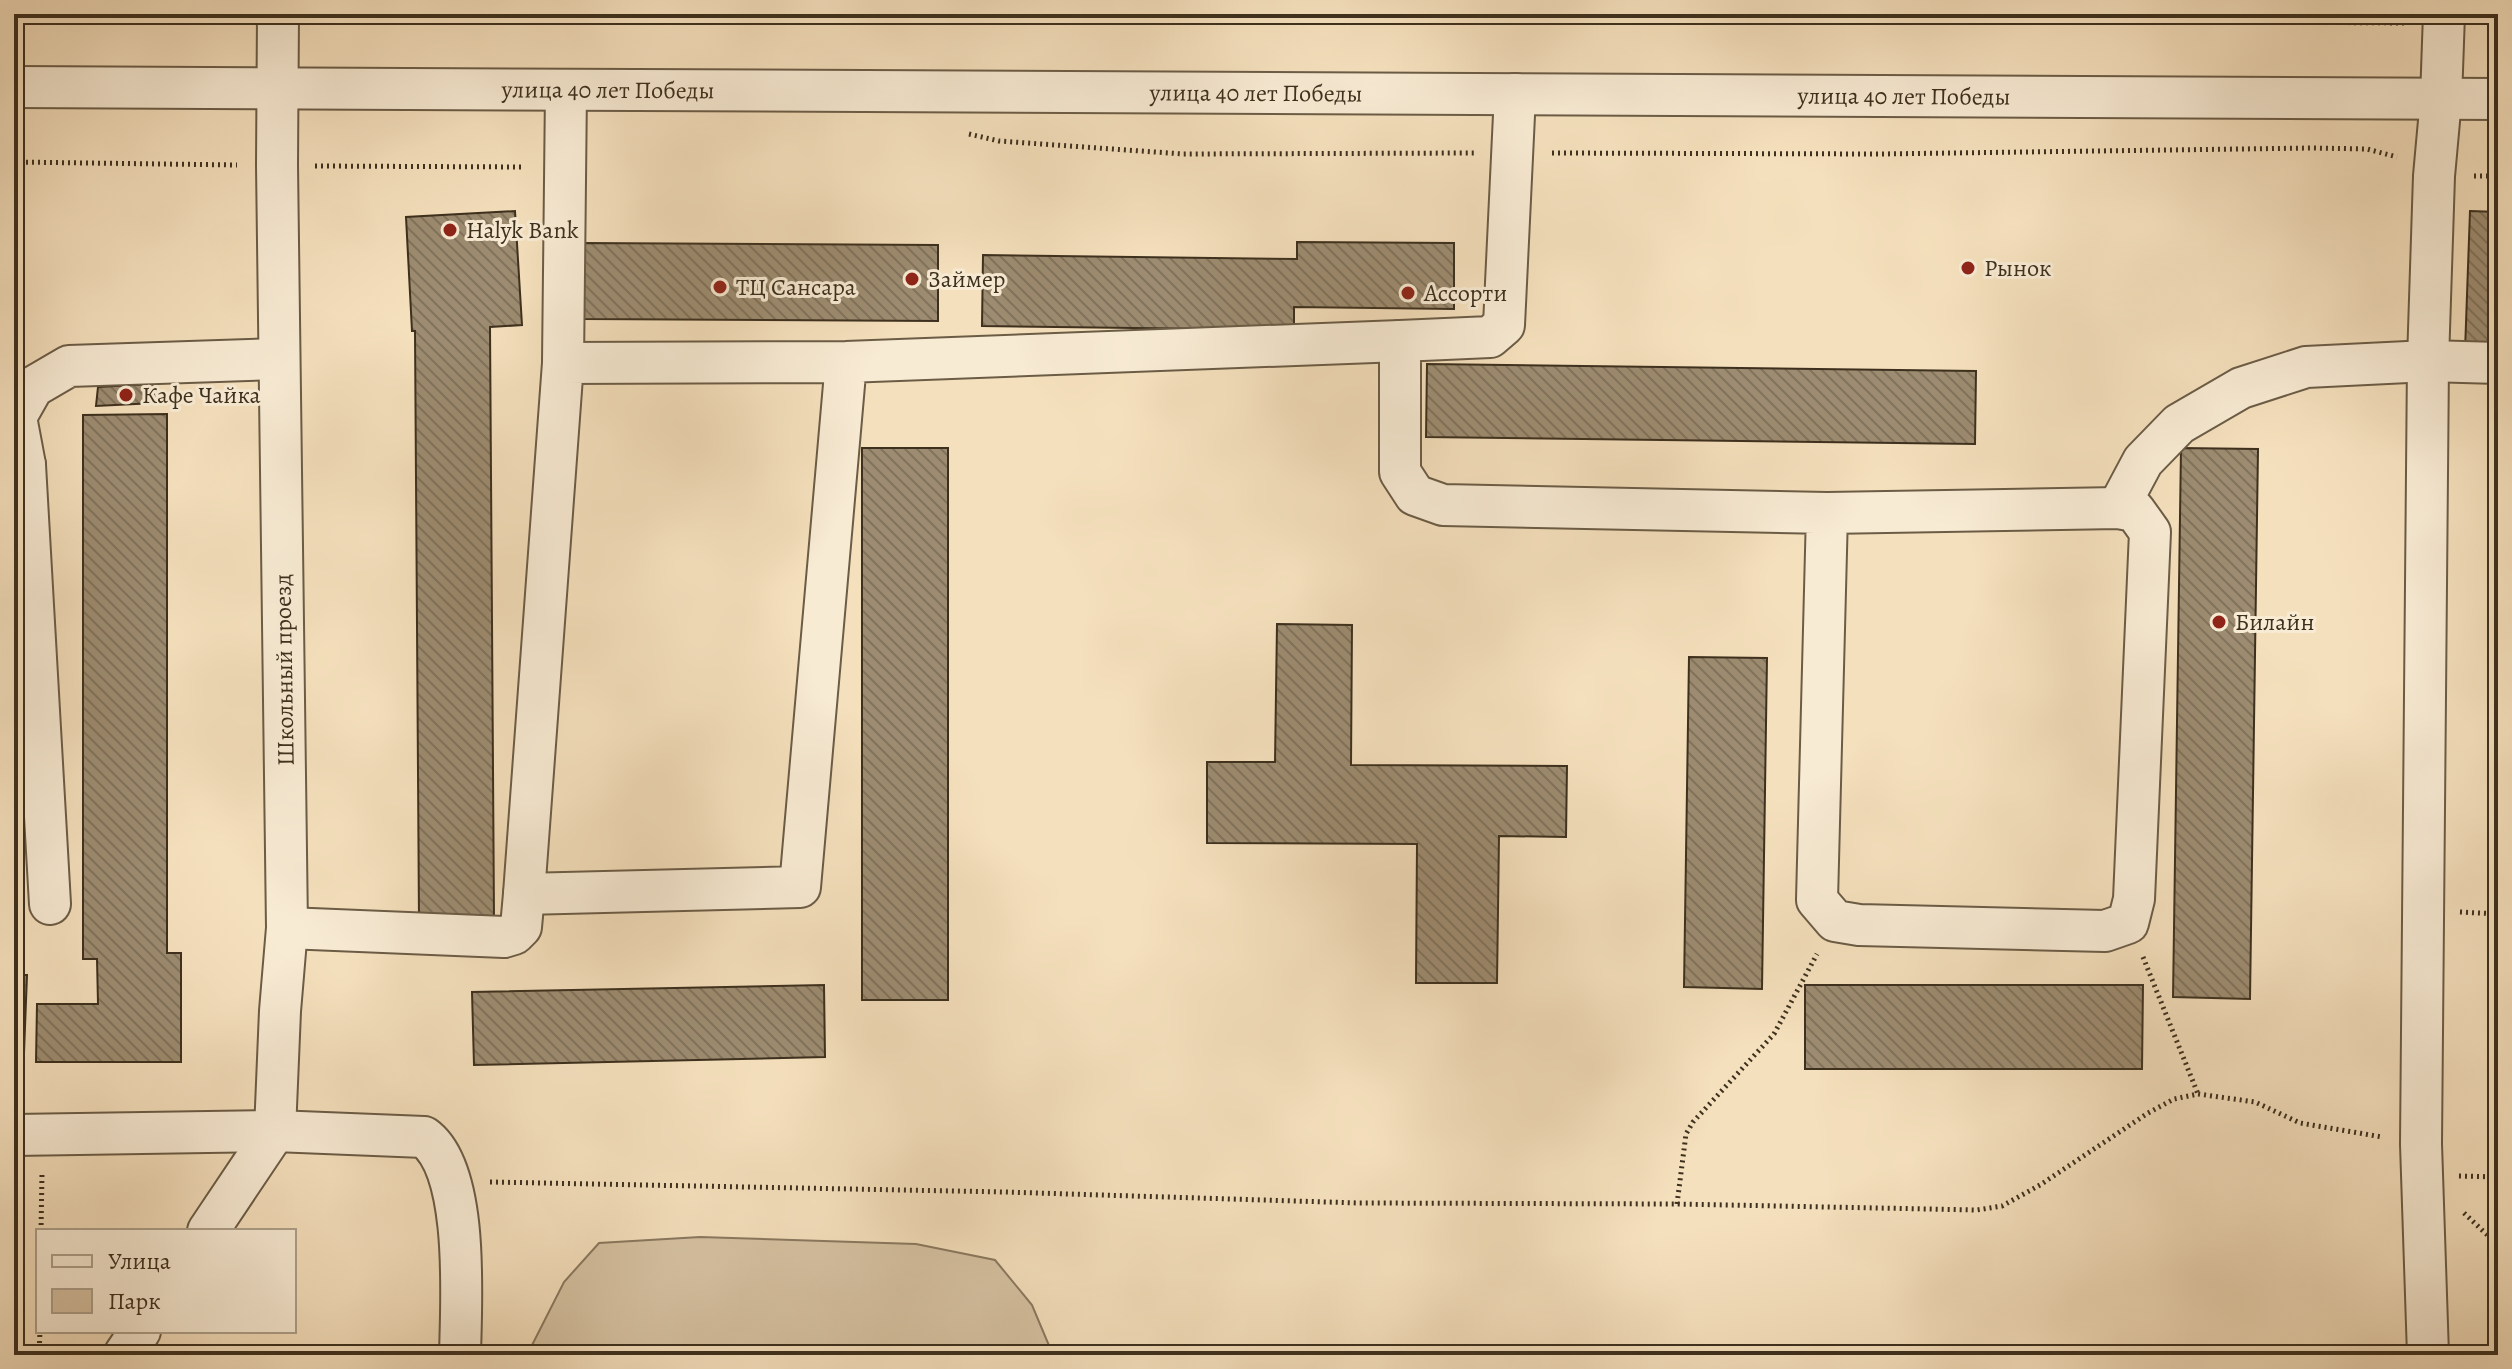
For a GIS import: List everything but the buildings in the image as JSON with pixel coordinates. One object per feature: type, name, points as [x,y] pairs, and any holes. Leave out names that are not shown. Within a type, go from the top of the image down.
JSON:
[{"type":"street","name":"Школьный проезд","points":[[275,1131],[287,928],[276,88],[278,14]]},
{"type":"street","points":[[2428,1355],[2421,1144],[2428,361],[2434,176],[2444,19]]},
{"type":"street","name":"улица 40 лет Победы","points":[[14,87],[2498,99]]},
{"type":"street","points":[[287,928],[504,937],[514,934],[521,927],[563,363],[566,90]]},
{"type":"street","points":[[563,363],[846,362],[1490,337],[1504,325],[1515,94]]},
{"type":"street","points":[[1400,341],[1400,472],[1415,495],[1443,505],[1827,513],[2118,508],[2135,511],[2150,532],[2134,899],[2128,923],[2105,931],[1859,925],[1835,921],[1817,900],[1827,513]]},
{"type":"street","points":[[50,904],[16,417],[33,387],[69,366],[279,359]]},
{"type":"street","points":[[2118,508],[2143,461],[2179,424],[2241,388],[2306,367],[2428,361],[2498,363]]},
{"type":"street","points":[[524,894],[800,887],[846,362]]},
{"type":"street","points":[[14,1135],[275,1131],[424,1137],[435,1145],[451,1182],[462,1256],[460,1355]]},
{"type":"street","points":[[209,1229],[275,1131]]},
{"type":"street","points":[[124,1355],[139,1333]]},
{"type":"path","points":[[1058,14],[2498,18]]},
{"type":"path","points":[[1677,1204],[1686,1134],[1693,1122],[1774,1034],[1835,921]]},
{"type":"path","points":[[2128,923],[2198,1094]]},
{"type":"path","points":[[451,1182],[974,1191],[1359,1203],[1677,1204],[1977,1210],[2002,1206],[2040,1185],[2148,1113],[2174,1099],[2198,1094],[2255,1102],[2300,1123],[2421,1144]]},
{"type":"path","points":[[28,1172],[57,1171]]},
{"type":"path","points":[[41,1229],[42,1172]]},
{"type":"path","points":[[39,1355],[40,1333]]},
{"type":"green space","points":[[700,1237],[916,1244],[995,1260],[1032,1305],[1053,1355],[527,1355],[564,1282],[599,1243]]},
{"type":"place","name":"Halyk Bank","points":[[450,230]]},
{"type":"place","name":"Рынок","points":[[1968,268]]},
{"type":"place","name":"Займер","points":[[912,279]]},
{"type":"place","name":"ТЦ Сансара","points":[[720,287]]},
{"type":"place","name":"Ассорти","points":[[1408,293]]},
{"type":"place","name":"Кафе Чайка","points":[[126,395]]},
{"type":"place","name":"Билайн","points":[[2219,622]]}]
